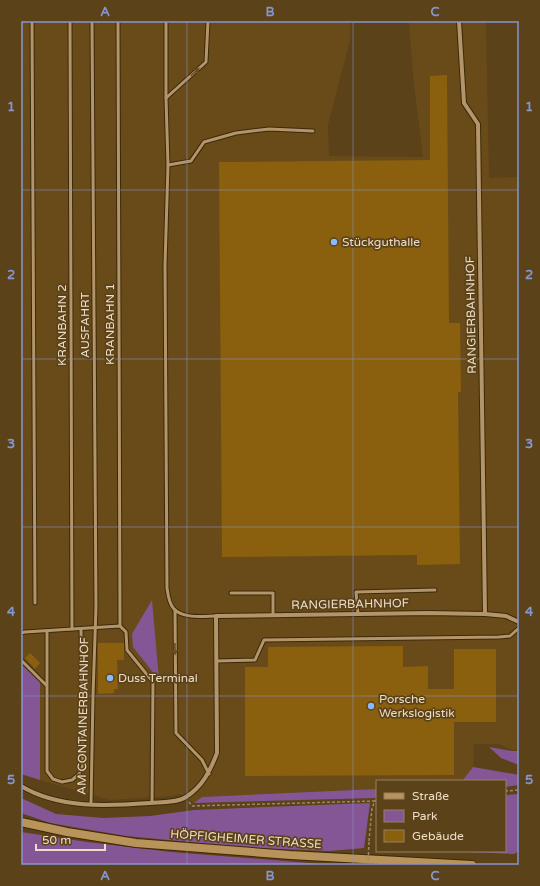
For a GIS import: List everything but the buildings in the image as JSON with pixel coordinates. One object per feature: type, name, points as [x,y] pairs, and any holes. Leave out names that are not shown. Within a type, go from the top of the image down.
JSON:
[{"type":"main road","name":"HÖPFIGHEIMER STRASSE","points":[[21,822],[67,832],[136,843],[290,856],[472,865]]},
{"type":"street","name":"RANGIERBAHNHOF","points":[[458,21],[464,103],[478,124],[485,614]]},
{"type":"street","name":"RANGIERBAHNHOF","points":[[216,616],[485,614],[506,616],[519,622]]},
{"type":"street","points":[[185,798],[204,781],[209,774],[217,753],[216,616]]},
{"type":"street","name":"AM CONTAINERBAHNHOF","points":[[21,786],[44,796],[61,801],[81,804],[152,803],[185,798]]},
{"type":"lane","points":[[32,21],[35,603]]},
{"type":"lane","name":"KRANBAHN 2","points":[[70,21],[72,629]]},
{"type":"lane","name":"AUSFAHRT","points":[[92,21],[96,628]]},
{"type":"lane","name":"KRANBAHN 1","points":[[118,21],[120,626]]},
{"type":"lane","points":[[166,21],[168,165],[165,265],[167,588],[170,602],[175,610],[185,615],[216,616]]},
{"type":"lane","points":[[166,98],[206,62],[208,21]]},
{"type":"lane","points":[[168,165],[191,161],[204,142],[236,133],[269,129],[313,131]]},
{"type":"lane","points":[[358,614],[356,592],[435,590]]},
{"type":"lane","points":[[231,593],[273,593],[273,615]]},
{"type":"lane","points":[[175,610],[176,733],[202,760],[209,774]]},
{"type":"lane","points":[[21,633],[120,626],[126,632],[128,650],[153,682],[152,803]]},
{"type":"lane","name":"AM CONTAINERBAHNHOF","points":[[91,804],[96,628]]},
{"type":"lane","points":[[216,661],[255,660],[264,640],[499,637],[510,636],[519,628]]},
{"type":"lane","points":[[47,631],[47,771],[53,779],[62,782],[72,780],[79,774],[83,765],[81,629]]},
{"type":"lane","points":[[21,660],[46,685]]},
{"type":"path","points":[[506,791],[519,790]]},
{"type":"path","points":[[185,798],[192,806],[376,800],[372,808],[368,865]]},
{"type":"shaded area","points":[[21,21],[350,21],[350,40],[328,125],[329,156],[423,157],[413,75],[409,21],[486,21],[489,178],[519,177],[519,749],[512,750],[499,744],[474,744],[473,767],[463,780],[376,780],[376,789],[202,797],[194,803],[179,794],[172,796],[110,800],[40,780],[40,682],[21,664]]},
{"type":"green space","points":[[152,600],[159,680],[133,647],[132,634]]},
{"type":"green space","points":[[21,664],[40,682],[40,780],[21,774]]},
{"type":"green space","points":[[489,747],[519,751],[519,765],[501,758]]},
{"type":"green space","points":[[473,767],[519,775],[519,785],[506,787],[506,780],[463,780]]},
{"type":"green space","points":[[376,789],[375,798],[194,803],[202,797]]},
{"type":"green space","points":[[519,794],[519,851],[514,854],[465,852],[506,852],[506,795]]},
{"type":"green space","points":[[21,798],[56,814],[103,818],[150,816],[194,810],[370,803],[364,848],[329,851],[254,848],[126,836],[50,823],[21,813]]},
{"type":"green space","points":[[21,832],[171,852],[334,865],[21,865]]},
{"type":"place","name":"Stückguthalle","points":[[334,242]]},
{"type":"place","name":"Duss Terminal","points":[[110,678]]},
{"type":"place","name":"Porsche Werkslogistik","points":[[371,706]]}]
